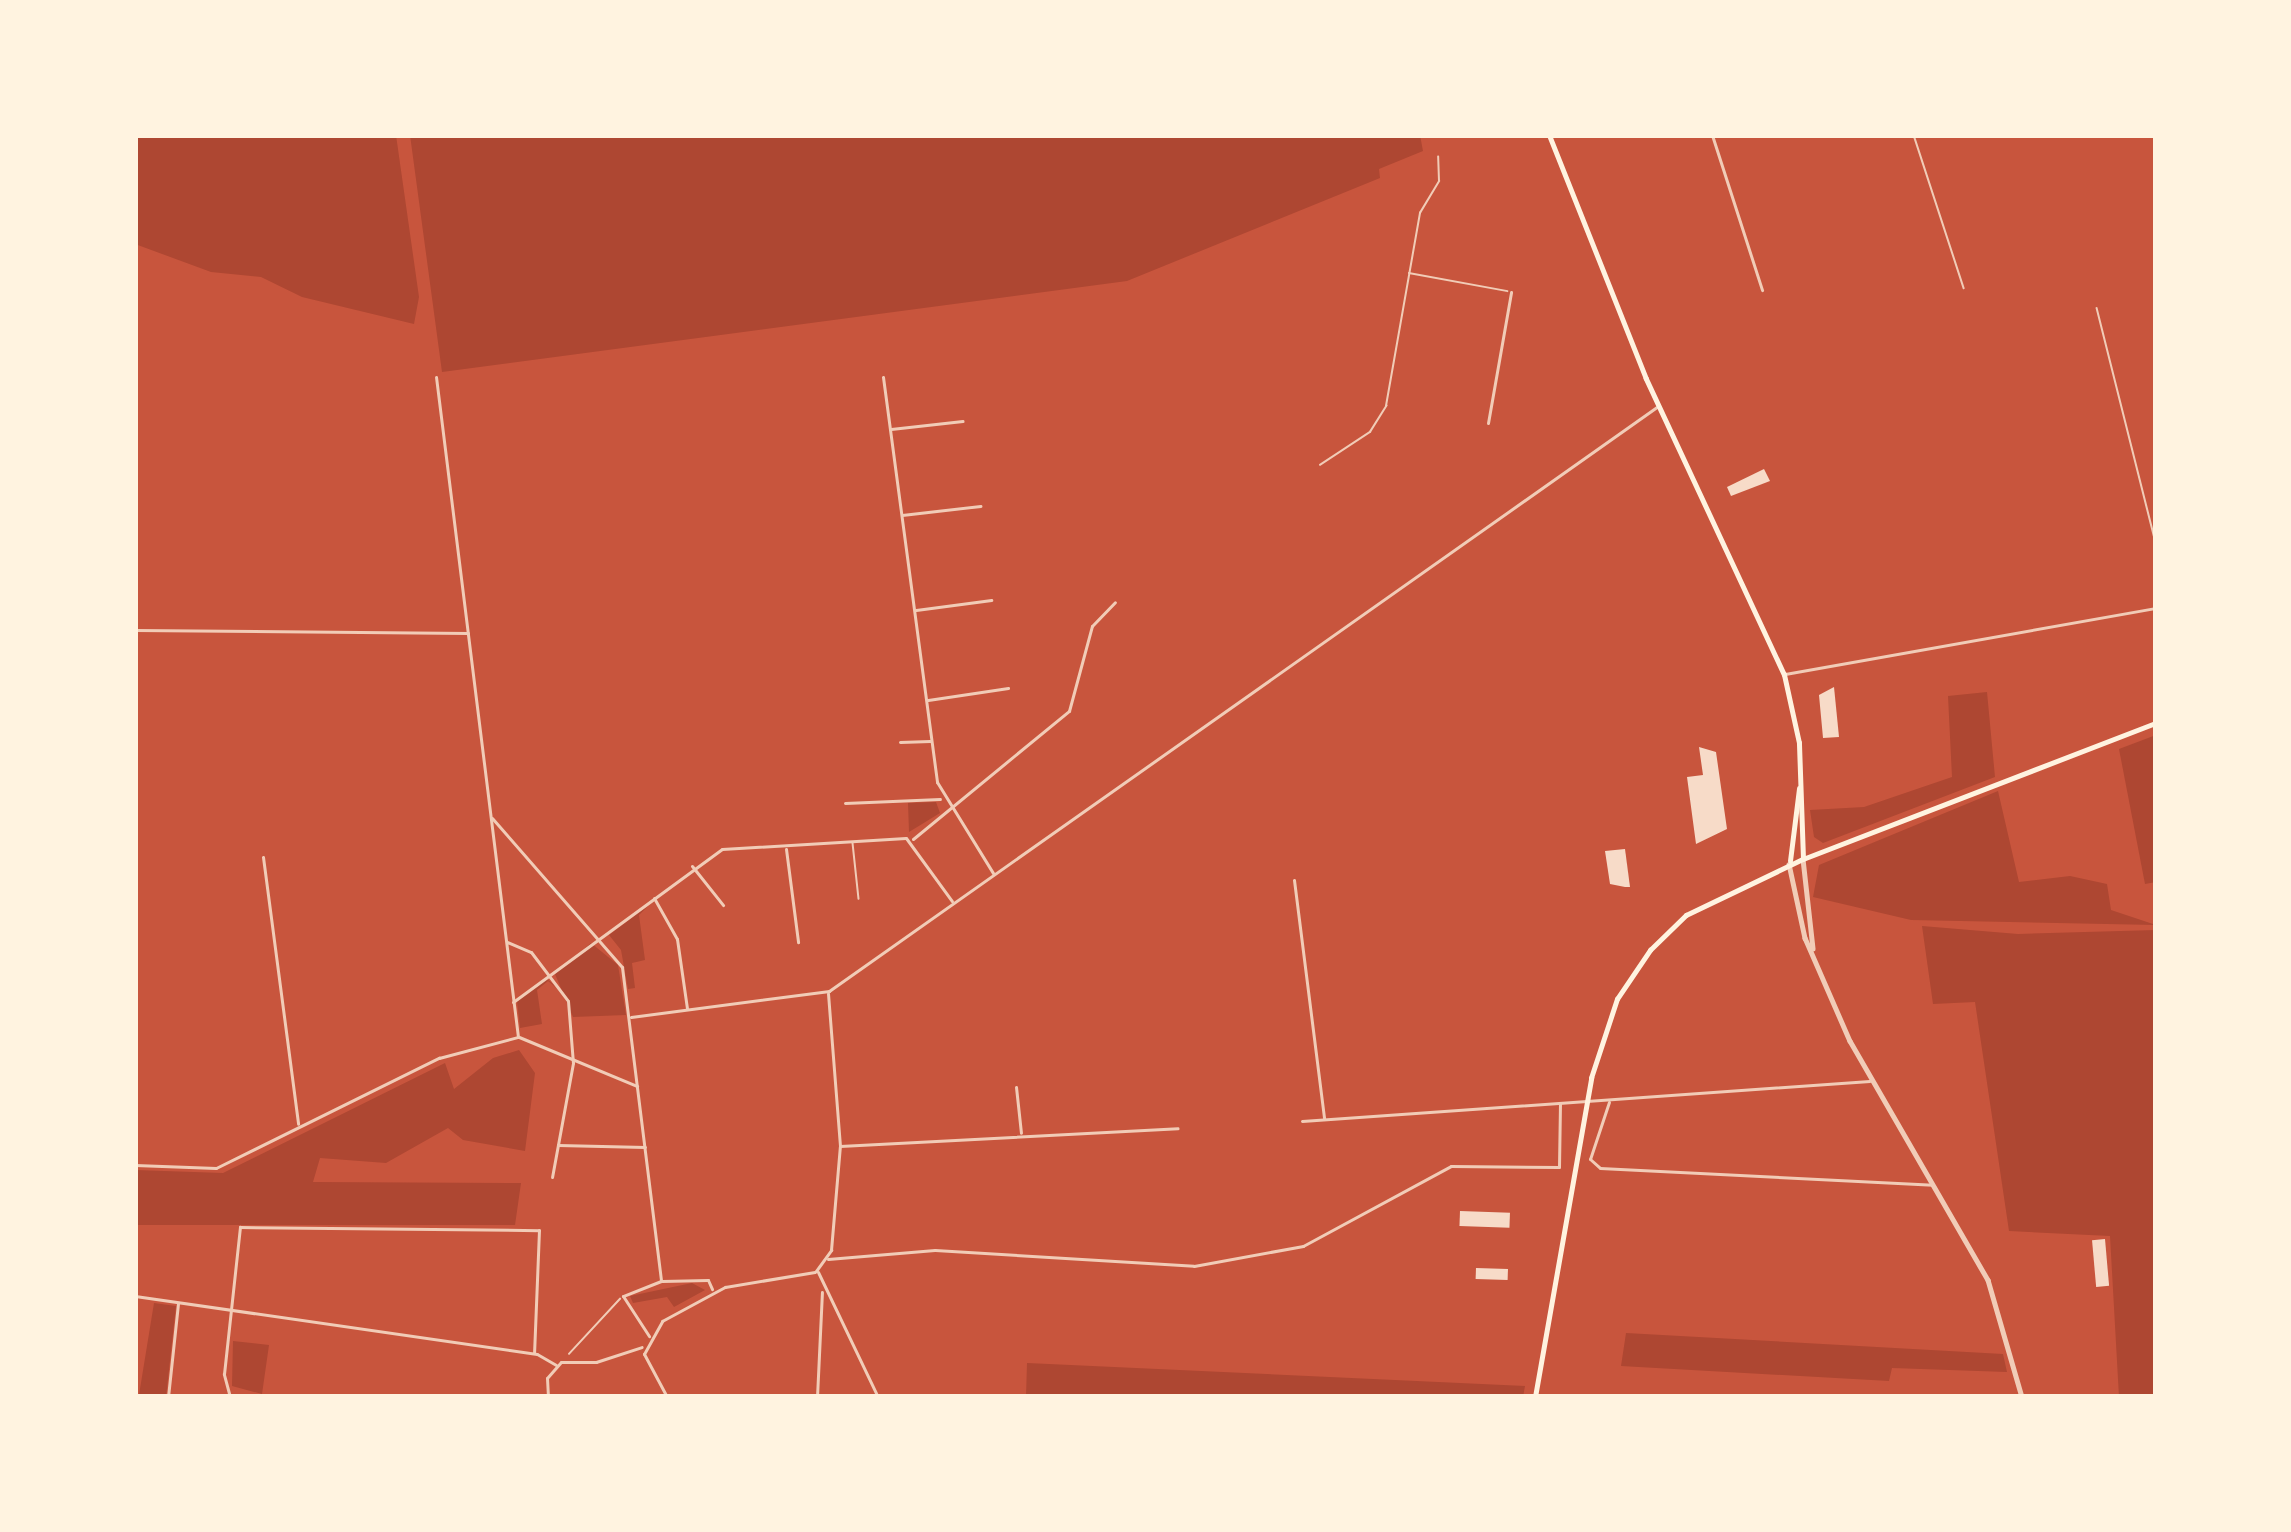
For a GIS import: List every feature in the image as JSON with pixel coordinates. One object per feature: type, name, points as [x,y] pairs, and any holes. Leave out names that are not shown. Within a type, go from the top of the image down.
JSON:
[{"type":"main road","points":[[1549,135],[1658,406],[1784,675],[1801,784],[1803,859]]},
{"type":"main road","points":[[1534,1397],[1587,1101],[1607,1019],[1650,950],[1703,904],[1789,864],[2156,723]]},
{"type":"main road","points":[[1789,864],[1801,784]]},
{"type":"street","points":[[1712,135],[1762,290]]},
{"type":"street","points":[[1488,423],[1511,292]]},
{"type":"street","points":[[436,377],[518,1037]]},
{"type":"street","points":[[883,377],[942,799],[994,874]]},
{"type":"street","points":[[629,1018],[829,992],[1658,406]]},
{"type":"street","points":[[889,429],[963,421]]},
{"type":"street","points":[[900,515],[980,506]]},
{"type":"street","points":[[914,610],[991,600]]},
{"type":"street","points":[[513,1002],[692,866],[722,849],[911,840],[951,812],[1069,711],[1092,626],[1115,602]]},
{"type":"street","points":[[1784,675],[2156,608]]},
{"type":"street","points":[[135,630],[468,633]]},
{"type":"street","points":[[926,701],[1009,688]]},
{"type":"street","points":[[900,742],[932,741]]},
{"type":"street","points":[[845,803],[942,799]]},
{"type":"street","points":[[490,817],[620,962],[661,1281]]},
{"type":"street","points":[[911,840],[953,902]]},
{"type":"street","points":[[786,848],[798,942]]},
{"type":"street","points":[[263,857],[298,1125]]},
{"type":"street","points":[[1803,859],[1815,960]]},
{"type":"street","points":[[1789,864],[1815,960],[1870,1081],[1992,1288],[2022,1397]]},
{"type":"street","points":[[692,866],[723,905]]},
{"type":"street","points":[[1294,880],[1324,1120]]},
{"type":"street","points":[[652,896],[676,938],[688,1010]]},
{"type":"street","points":[[507,942],[549,972],[566,994],[573,1063],[552,1177]]},
{"type":"street","points":[[667,1397],[644,1348],[649,1336],[713,1292],[817,1271],[828,1258],[840,1146],[829,992]]},
{"type":"street","points":[[135,1166],[216,1168],[439,1058],[518,1037],[638,1086]]},
{"type":"street","points":[[1302,1121],[1870,1081]]},
{"type":"street","points":[[1016,1087],[1021,1134]]},
{"type":"street","points":[[1609,1100],[1594,1166],[1933,1185]]},
{"type":"street","points":[[828,1258],[951,1251],[1185,1266],[1303,1246],[1450,1166],[1559,1167],[1560,1104]]},
{"type":"street","points":[[840,1146],[1178,1127]]},
{"type":"street","points":[[558,1145],[646,1147]]},
{"type":"street","points":[[230,1397],[224,1374],[240,1227],[543,1233],[531,1314],[535,1353]]},
{"type":"street","points":[[817,1271],[822,1290],[878,1397]]},
{"type":"street","points":[[649,1336],[622,1296],[661,1281],[708,1280],[713,1292]]},
{"type":"street","points":[[817,1397],[822,1290]]},
{"type":"street","points":[[135,1296],[535,1353],[556,1365],[644,1348]]},
{"type":"street","points":[[169,1397],[178,1302]]},
{"type":"street","points":[[548,1397],[556,1365]]},
{"type":"lane","points":[[1914,135],[1964,288]]},
{"type":"lane","points":[[1320,465],[1370,432],[1386,406],[1420,213],[1439,181],[1438,157]]},
{"type":"lane","points":[[1409,273],[1522,294]]},
{"type":"lane","points":[[2097,308],[2156,542]]},
{"type":"lane","points":[[853,842],[859,899]]},
{"type":"lane","points":[[569,1354],[622,1296]]},
{"type":"shaded area","points":[[135,135],[396,135],[419,297],[414,324],[302,297],[261,277],[211,272],[135,244]]},
{"type":"shaded area","points":[[410,135],[1420,135],[1423,151],[1379,169],[1380,178],[1127,281],[442,372]]},
{"type":"shaded area","points":[[1987,692],[1995,777],[1823,843],[1814,837],[1810,810],[1864,807],[1952,777],[1948,696]]},
{"type":"shaded area","points":[[2156,735],[2156,882],[2145,884],[2119,749]]},
{"type":"shaded area","points":[[1998,791],[2019,882],[2070,876],[2107,884],[2111,910],[2156,925],[1911,920],[1813,897],[1819,865]]},
{"type":"shaded area","points":[[936,802],[940,813],[909,832],[908,803]]},
{"type":"shaded area","points":[[649,905],[639,915],[645,960],[632,963],[635,988],[628,989],[621,950],[609,935]]},
{"type":"shaded area","points":[[1922,926],[2018,934],[2156,930],[2156,1397],[2119,1397],[2110,1236],[2009,1231],[1975,1002],[1933,1004]]},
{"type":"shaded area","points":[[591,943],[618,965],[626,1015],[573,1017],[555,974]]},
{"type":"shaded area","points":[[547,979],[563,993],[548,981],[537,990],[542,1024],[520,1028],[517,1001]]},
{"type":"shaded area","points":[[519,1050],[535,1073],[525,1151],[463,1140],[448,1128],[386,1163],[320,1158],[313,1182],[521,1183],[515,1225],[135,1225],[135,1170],[223,1173],[445,1063],[454,1089],[493,1058]]},
{"type":"shaded area","points":[[692,1283],[705,1290],[674,1307],[667,1297],[633,1303],[630,1296]]},
{"type":"shaded area","points":[[154,1303],[176,1306],[166,1397],[139,1395]]},
{"type":"shaded area","points":[[1626,1333],[2003,1354],[2007,1372],[1892,1368],[1889,1381],[1621,1366]]},
{"type":"shaded area","points":[[233,1341],[269,1345],[262,1394],[232,1386]]},
{"type":"shaded area","points":[[1027,1363],[1525,1386],[1523,1397],[1026,1397]]},
{"type":"building","points":[[1764,469],[1770,481],[1731,496],[1727,487]]},
{"type":"building","points":[[1834,687],[1839,737],[1823,738],[1819,695]]},
{"type":"building","points":[[1699,747],[1716,752],[1727,829],[1696,844],[1687,777],[1703,775]]},
{"type":"building","points":[[1625,849],[1630,887],[1610,884],[1605,851]]},
{"type":"building","points":[[1460,1211],[1510,1213],[1509,1228],[1459,1226]]},
{"type":"building","points":[[2105,1239],[2109,1286],[2096,1287],[2092,1240]]},
{"type":"building","points":[[1476,1268],[1508,1269],[1508,1280],[1476,1279]]}]
